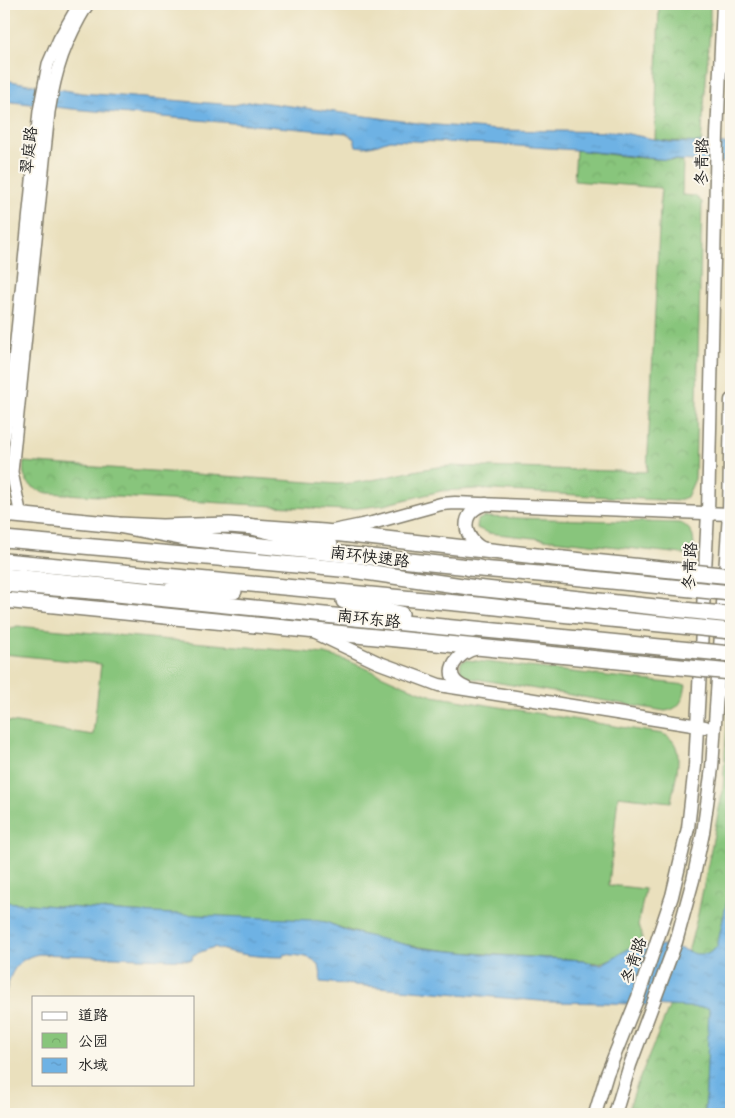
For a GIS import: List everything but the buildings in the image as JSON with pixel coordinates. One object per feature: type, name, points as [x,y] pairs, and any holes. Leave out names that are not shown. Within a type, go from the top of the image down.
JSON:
[{"type":"main road","name":"冬青路","points":[[595,1114],[606,1074],[633,1012],[672,896],[688,828],[698,726],[708,512],[723,4]]},
{"type":"main road","name":"冬青路","points":[[615,1114],[627,1072],[676,942],[694,880],[704,833],[715,728],[729,514],[731,400]]},
{"type":"main road","points":[[324,532],[372,523],[441,504],[455,503],[729,514]]},
{"type":"main road","points":[[486,504],[472,511],[467,519],[467,530],[472,540],[488,551]]},
{"type":"main road","points":[[4,514],[118,525],[162,527],[248,526],[324,532],[731,576]]},
{"type":"main road","points":[[118,525],[185,538],[731,593]]},
{"type":"main road","points":[[248,526],[397,560]]},
{"type":"main road","points":[[4,529],[412,569]]},
{"type":"main road","name":"南环快速路","points":[[4,539],[352,570],[476,588],[731,615]]},
{"type":"main road","points":[[4,561],[478,605],[731,631]]},
{"type":"main road","points":[[352,570],[479,568]]},
{"type":"main road","points":[[109,571],[244,591],[344,601],[478,605]]},
{"type":"main road","points":[[4,584],[731,654]]},
{"type":"main road","points":[[107,593],[244,591]]},
{"type":"main road","name":"南环东路","points":[[4,600],[731,672]]},
{"type":"main road","points":[[344,601],[474,630]]},
{"type":"main road","points":[[309,630],[410,676],[439,686],[715,728]]},
{"type":"main road","points":[[476,692],[457,683],[453,678],[452,668],[461,654],[483,647]]},
{"type":"street","name":"翠庭路","points":[[4,438],[9,411],[49,82],[48,64],[78,4]]},
{"type":"street","name":"翠庭路","points":[[49,82],[68,39],[88,4]]},
{"type":"street","name":"翠庭路","points":[[20,516],[12,472],[44,112]]},
{"type":"street","points":[[4,573],[178,591]]},
{"type":"green space","points":[[659,4],[710,4],[710,30],[701,143],[655,140]]},
{"type":"green space","points":[[576,150],[683,161],[682,195],[695,196],[702,202],[695,479],[687,497],[676,501],[477,489],[441,491],[384,505],[344,510],[48,493],[28,483],[23,469],[24,462],[338,484],[450,466],[647,472],[661,188],[574,181]]},
{"type":"green space","points":[[484,517],[680,523],[688,528],[693,536],[693,550],[692,555],[488,533],[477,528],[478,520]]},
{"type":"green space","points":[[17,626],[325,654],[353,663],[433,696],[663,734],[671,739],[676,746],[678,754],[677,774],[671,802],[618,796],[609,885],[645,889],[638,926],[642,933],[640,947],[599,963],[583,960],[485,954],[420,947],[357,933],[326,922],[132,912],[4,902],[4,721],[93,735],[101,664],[4,654],[5,635]]},
{"type":"green space","points":[[465,660],[686,685],[678,706],[665,711],[465,677],[460,673],[461,662]]},
{"type":"green space","points":[[729,687],[731,688],[731,834],[726,853],[731,854],[731,882],[710,1008],[705,1114],[627,1114],[636,1087],[670,1005],[698,914],[723,789]]},
{"type":"water","points":[[4,80],[82,93],[234,105],[253,101],[425,124],[498,130],[619,132],[668,142],[731,144],[731,163],[657,159],[576,150],[490,144],[389,140],[364,147],[356,146],[354,139],[346,133],[72,109],[4,101]]},
{"type":"water","points":[[731,882],[731,1114],[705,1114],[709,1008],[551,1002],[320,982],[319,967],[316,962],[306,957],[284,954],[283,957],[266,957],[231,952],[214,947],[193,955],[192,960],[39,954],[30,957],[17,966],[7,986],[4,1003],[4,902],[132,912],[312,920],[326,922],[347,931],[420,948],[492,955],[583,960],[593,964],[602,964],[630,948],[669,945],[696,954],[708,954],[717,947]]}]
